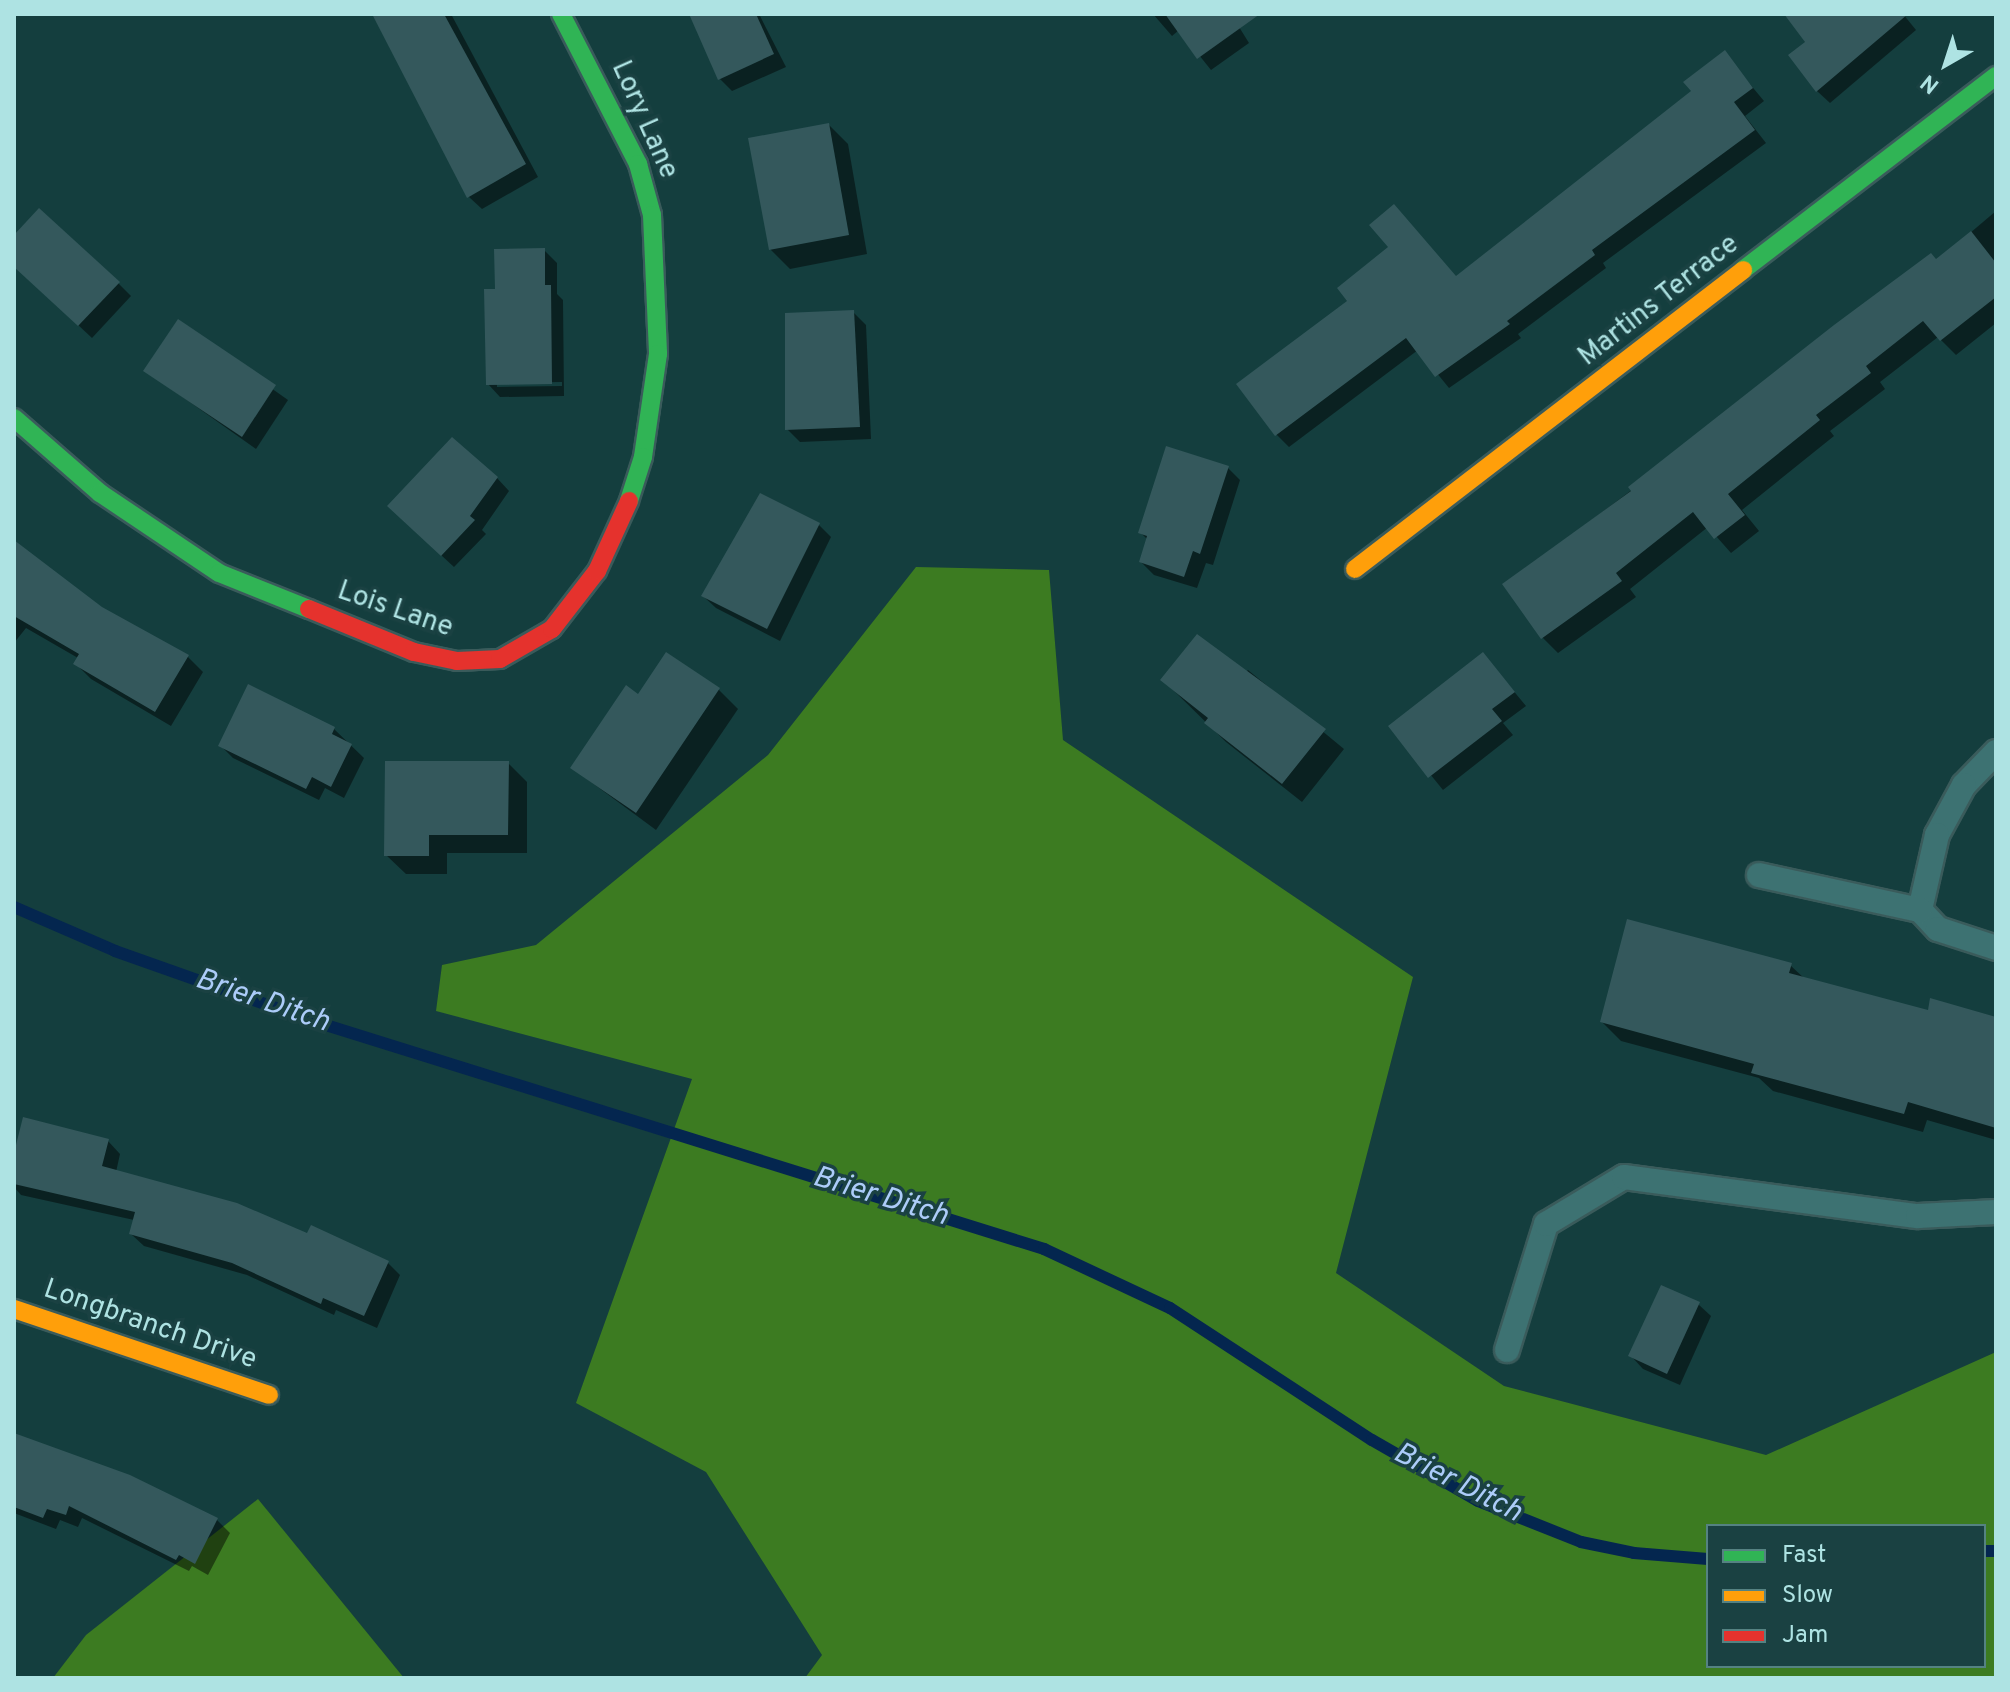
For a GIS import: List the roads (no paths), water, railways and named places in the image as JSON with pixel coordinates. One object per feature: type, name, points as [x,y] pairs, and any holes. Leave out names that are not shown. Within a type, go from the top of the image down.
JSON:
[{"type":"street","name":"Lory Lane","points":[[561,14],[638,164],[652,215],[659,290],[653,398]]},
{"type":"street","name":"Martins Terrace","points":[[1355,569],[1996,76]]},
{"type":"street","name":"Lois Lane","points":[[14,418],[100,493],[219,573],[414,652],[457,661],[500,659],[527,647],[574,605],[620,529],[643,457],[653,398]]},
{"type":"street","name":"Longbranch Drive","points":[[14,1309],[269,1395]]},
{"type":"lane","points":[[1920,910],[1937,835],[1964,785],[1996,752]]},
{"type":"lane","points":[[1759,875],[1920,910],[1938,929],[1996,948]]},
{"type":"lane","points":[[1507,1350],[1546,1224],[1624,1177],[1918,1216],[1996,1212]]},
{"type":"waterway","name":"Brier Ditch","points":[[14,907],[115,951],[313,1021],[1044,1249],[1170,1308],[1372,1440],[1478,1501],[1581,1542],[1634,1553],[1706,1559]]},
{"type":"waterway","name":"Brier Ditch","points":[[1986,1551],[1996,1551]]}]
